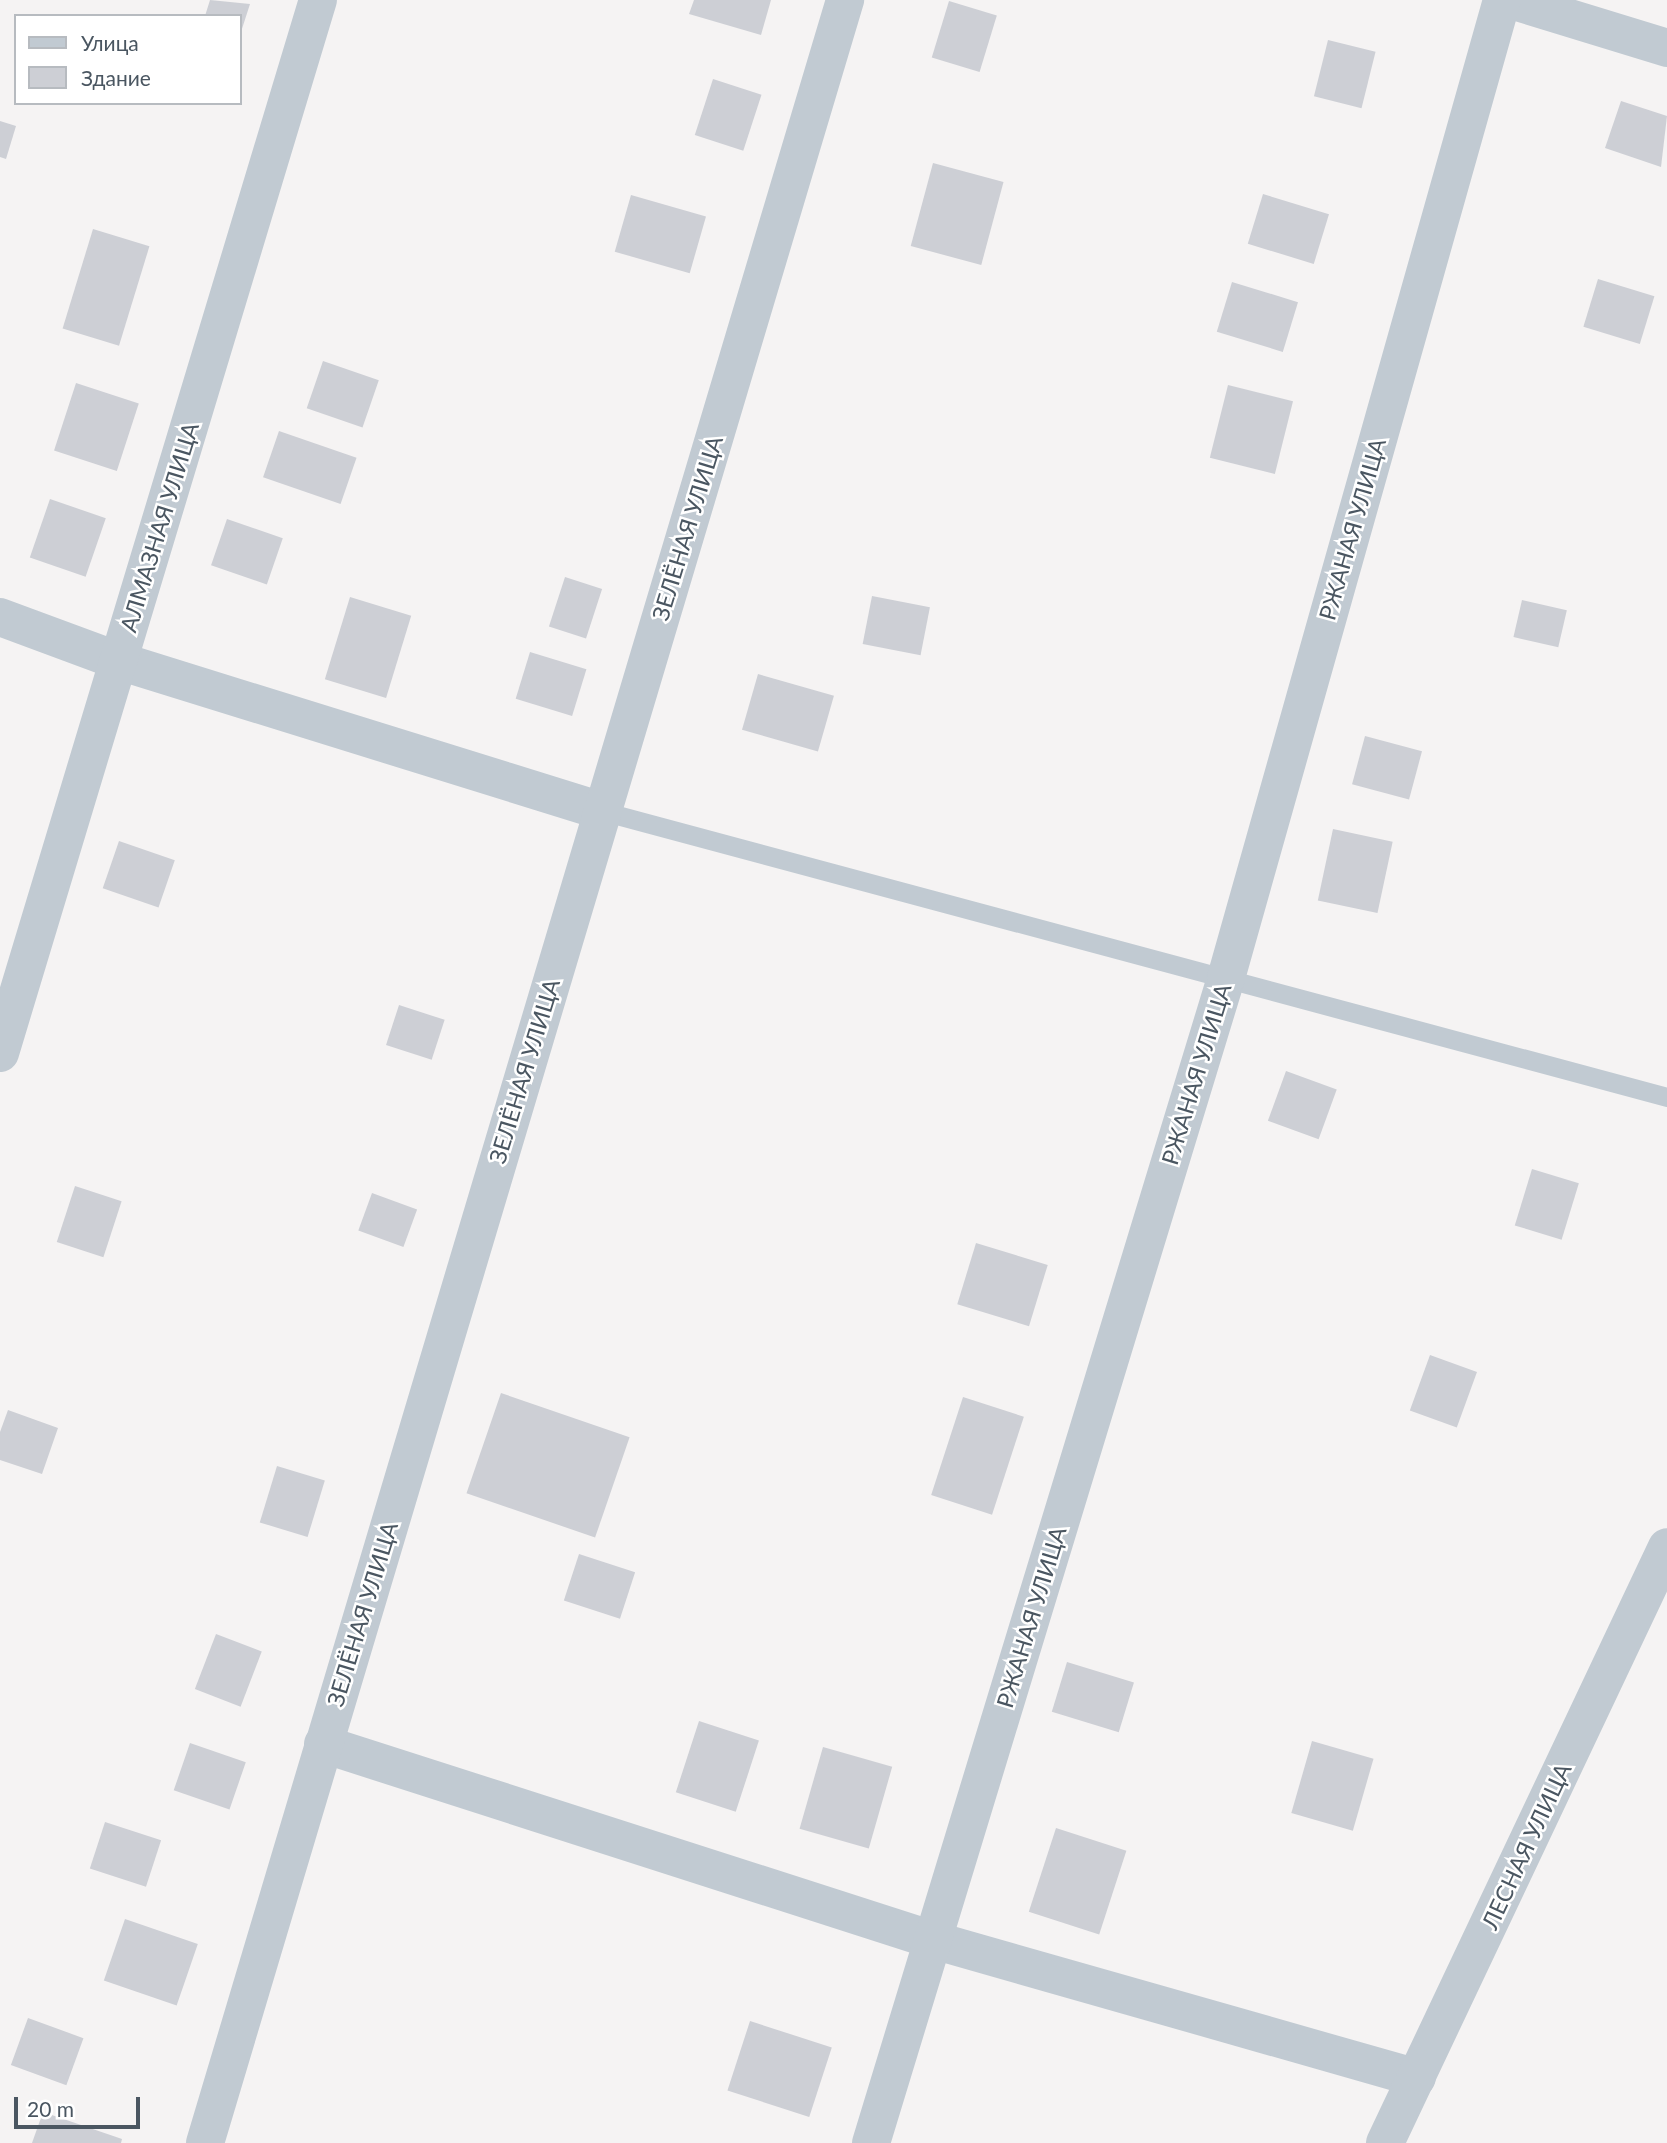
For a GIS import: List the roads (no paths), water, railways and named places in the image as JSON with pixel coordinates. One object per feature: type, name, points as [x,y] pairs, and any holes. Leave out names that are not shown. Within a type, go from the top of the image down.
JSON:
[{"type":"street","name":"АЛМАЗНАЯ УЛИЦА","points":[[0,1054],[318,0]]},
{"type":"street","name":"ЗЕЛЁНАЯ УЛИЦА","points":[[205,2143],[845,0]]},
{"type":"street","name":"РЖАНАЯ УЛИЦА","points":[[871,2143],[1226,978],[1502,0]]},
{"type":"street","points":[[1511,0],[1667,48]]},
{"type":"street","points":[[0,617],[119,661],[602,811]]},
{"type":"street","name":"ЛЕСНАЯ УЛИЦА","points":[[1385,2143],[1667,1548]]},
{"type":"street","points":[[323,1744],[933,1940],[1417,2078]]},
{"type":"lane","points":[[602,811],[1667,1097]]}]
